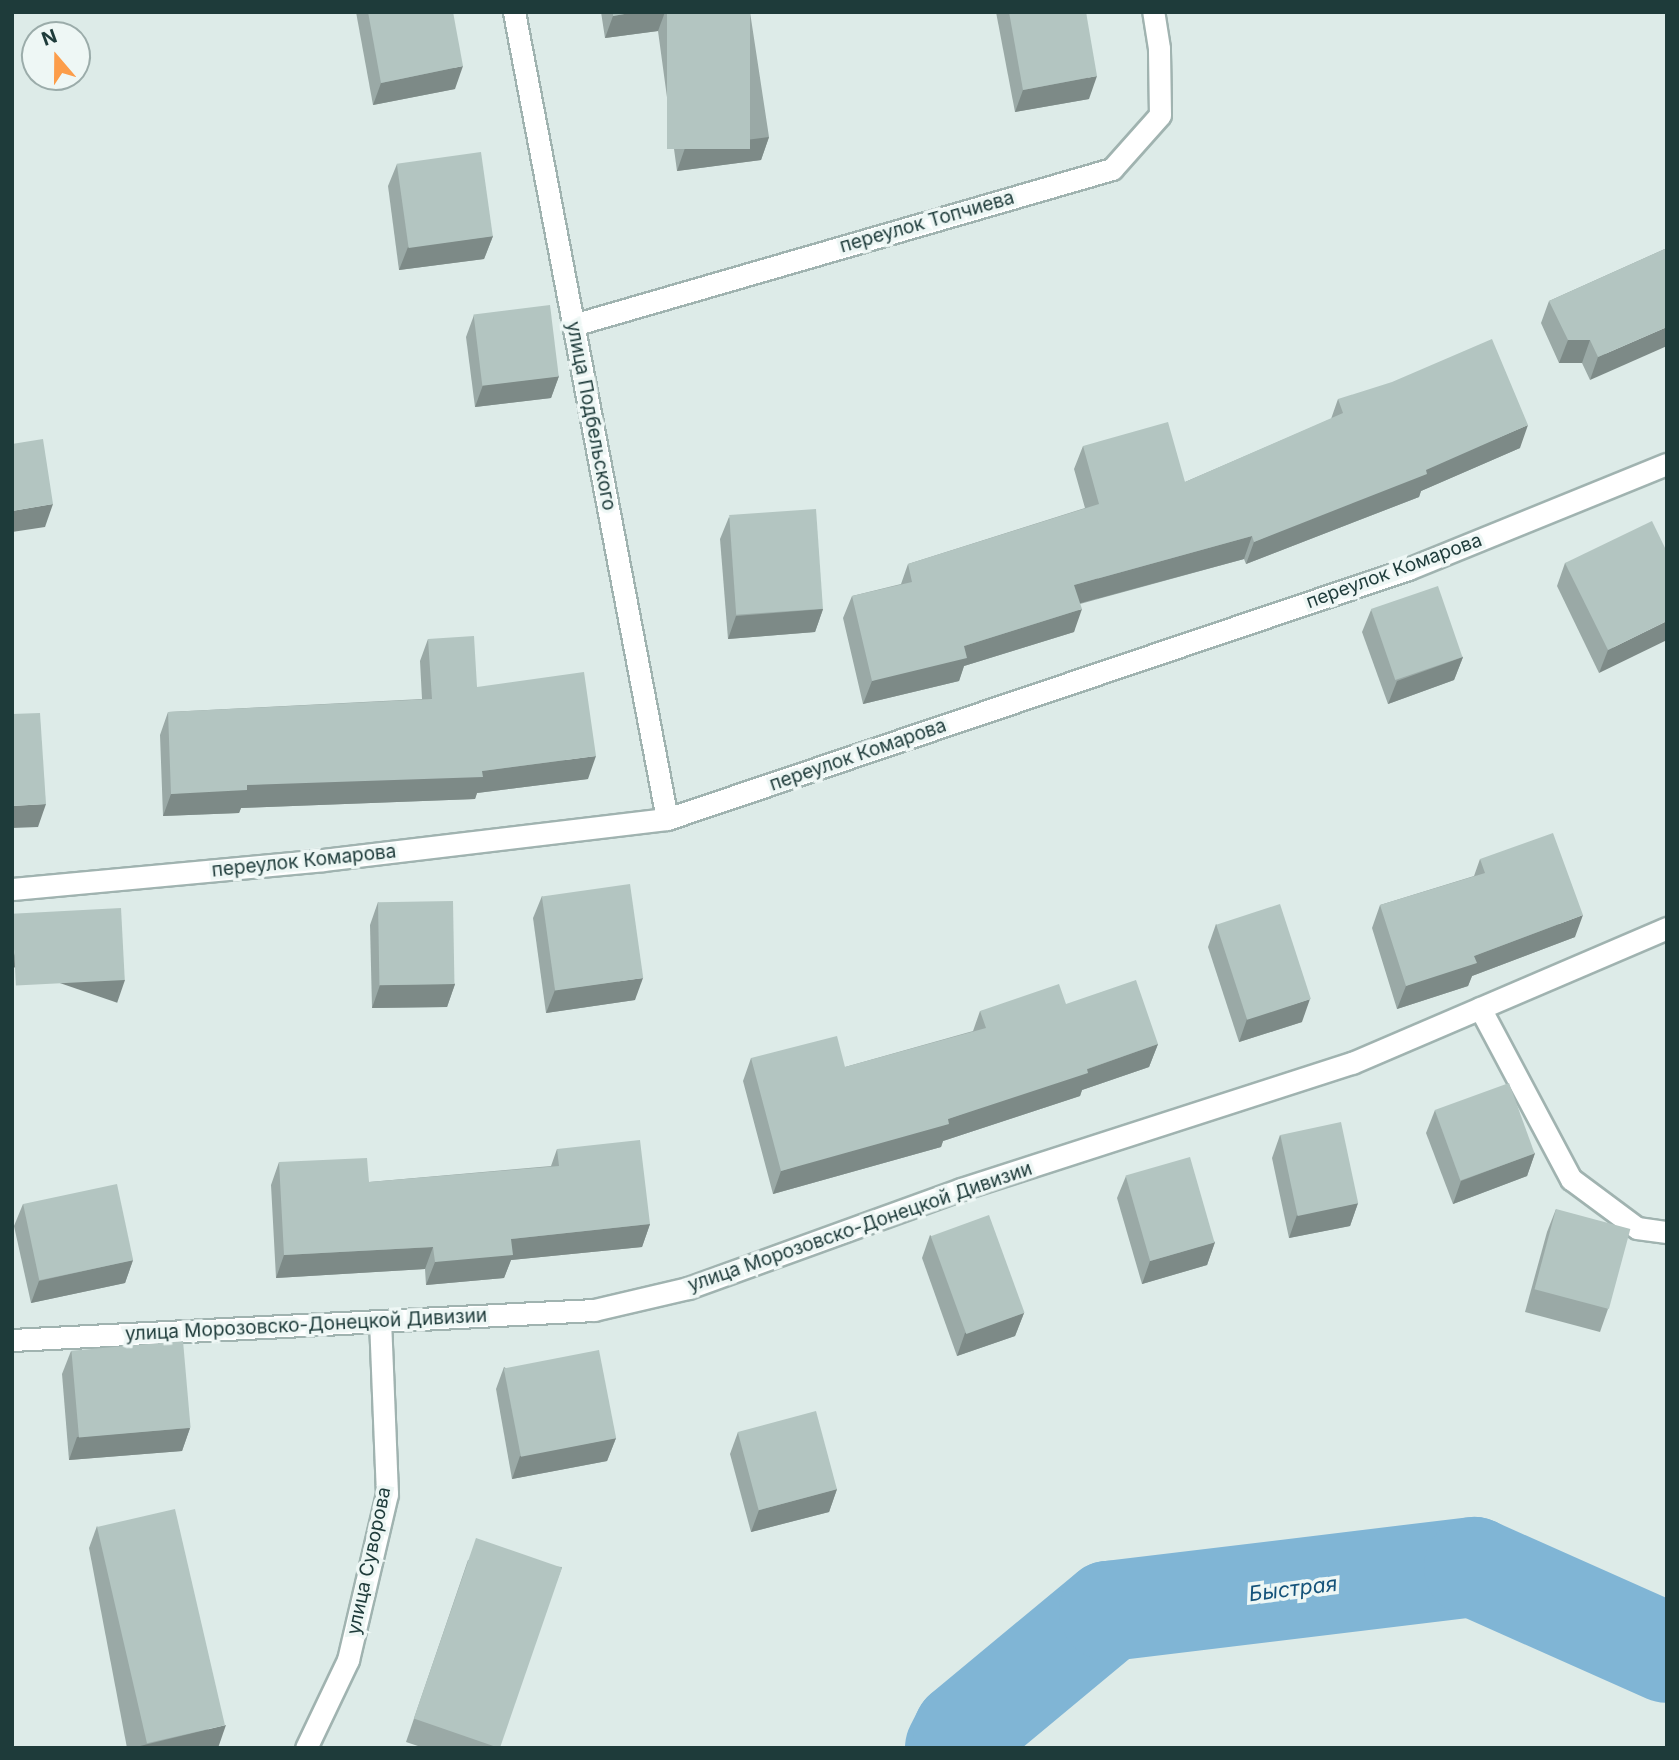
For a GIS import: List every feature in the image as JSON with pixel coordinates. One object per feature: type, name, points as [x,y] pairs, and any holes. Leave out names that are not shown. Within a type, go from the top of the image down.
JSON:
[{"type":"street","name":"улица Подбельского","points":[[514,12],[667,819]]},
{"type":"street","name":"переулок Топчиева","points":[[573,325],[1112,169],[1160,115],[1160,48],[1153,12]]},
{"type":"street","name":"переулок Комарова","points":[[12,889],[323,860],[667,819],[1408,569],[1667,464]]},
{"type":"street","name":"улица Морозовско-Донецкой Дивизии","points":[[12,1340],[594,1310],[688,1288],[961,1189],[1352,1063],[1667,928]]},
{"type":"street","points":[[1480,1008],[1571,1179],[1637,1228],[1667,1232]]},
{"type":"street","name":"улица Суворова","points":[[306,1748],[348,1660],[387,1493],[380,1321]]},
{"type":"building","points":[[368,12],[453,12],[463,66],[381,83]]},
{"type":"building","points":[[613,12],[636,12],[613,16]]},
{"type":"building","points":[[667,12],[750,12],[750,149],[667,149]]},
{"type":"building","points":[[1009,12],[1086,12],[1097,76],[1023,90]]},
{"type":"building","points":[[481,152],[493,236],[409,248],[397,164]]},
{"type":"building","points":[[1667,248],[1667,327],[1598,357],[1590,340],[1568,340],[1549,301]]},
{"type":"building","points":[[550,305],[559,376],[482,386],[474,314]]},
{"type":"building","points":[[1492,339],[1528,425],[1426,470],[1427,474],[1254,542],[1252,536],[1074,585],[1082,609],[964,646],[967,658],[872,681],[852,596],[912,582],[908,564],[1099,504],[1083,446],[1168,422],[1185,482],[1343,413],[1338,399],[1392,382]]},
{"type":"building","points":[[43,439],[53,504],[12,511],[12,444]]},
{"type":"building","points":[[816,509],[823,609],[736,615],[729,515]]},
{"type":"building","points":[[1652,521],[1667,552],[1667,621],[1608,650],[1565,563]]},
{"type":"building","points":[[1438,586],[1462,657],[1395,680],[1371,609]]},
{"type":"building","points":[[474,636],[477,687],[584,672],[596,756],[482,771],[483,777],[247,785],[247,790],[171,794],[168,712],[432,699],[428,639]]},
{"type":"building","points":[[40,713],[46,804],[12,806],[12,714]]},
{"type":"building","points":[[1553,833],[1583,915],[1474,956],[1477,963],[1406,986],[1380,905],[1485,873],[1480,859]]},
{"type":"building","points":[[630,884],[643,978],[555,990],[542,896]]},
{"type":"building","points":[[453,901],[454,984],[379,985],[378,902]]},
{"type":"building","points":[[1280,904],[1311,999],[1247,1020],[1216,925]]},
{"type":"building","points":[[121,908],[125,980],[16,986],[12,914]]},
{"type":"building","points":[[1136,980],[1158,1044],[1087,1069],[1088,1073],[948,1119],[949,1124],[781,1171],[751,1058],[837,1036],[845,1067],[986,1028],[980,1011],[1059,984],[1066,1004]]},
{"type":"building","points":[[1509,1083],[1535,1153],[1460,1180],[1435,1110]]},
{"type":"building","points":[[1341,1122],[1358,1203],[1298,1216],[1280,1135]]},
{"type":"building","points":[[640,1140],[650,1224],[511,1239],[513,1255],[435,1262],[433,1247],[284,1255],[279,1162],[367,1158],[369,1182],[559,1166],[557,1149]]},
{"type":"building","points":[[1190,1157],[1215,1243],[1150,1261],[1126,1175]]},
{"type":"building","points":[[117,1184],[133,1260],[39,1280],[23,1204]]},
{"type":"building","points":[[1556,1209],[1630,1229],[1609,1309],[1535,1289]]},
{"type":"building","points":[[989,1215],[1025,1313],[966,1334],[931,1236]]},
{"type":"building","points":[[183,1341],[191,1428],[79,1437],[71,1351]]},
{"type":"building","points":[[599,1350],[616,1438],[521,1457],[504,1369]]},
{"type":"building","points":[[816,1411],[837,1489],[759,1510],[738,1432]]},
{"type":"building","points":[[175,1509],[225,1725],[147,1743],[97,1527]]},
{"type":"building","points":[[476,1538],[562,1568],[500,1748],[414,1719]]},
{"type":"waterway","name":"Быстрая","points":[[955,1748],[963,1732],[1109,1611],[1474,1567],[1667,1653]]}]
